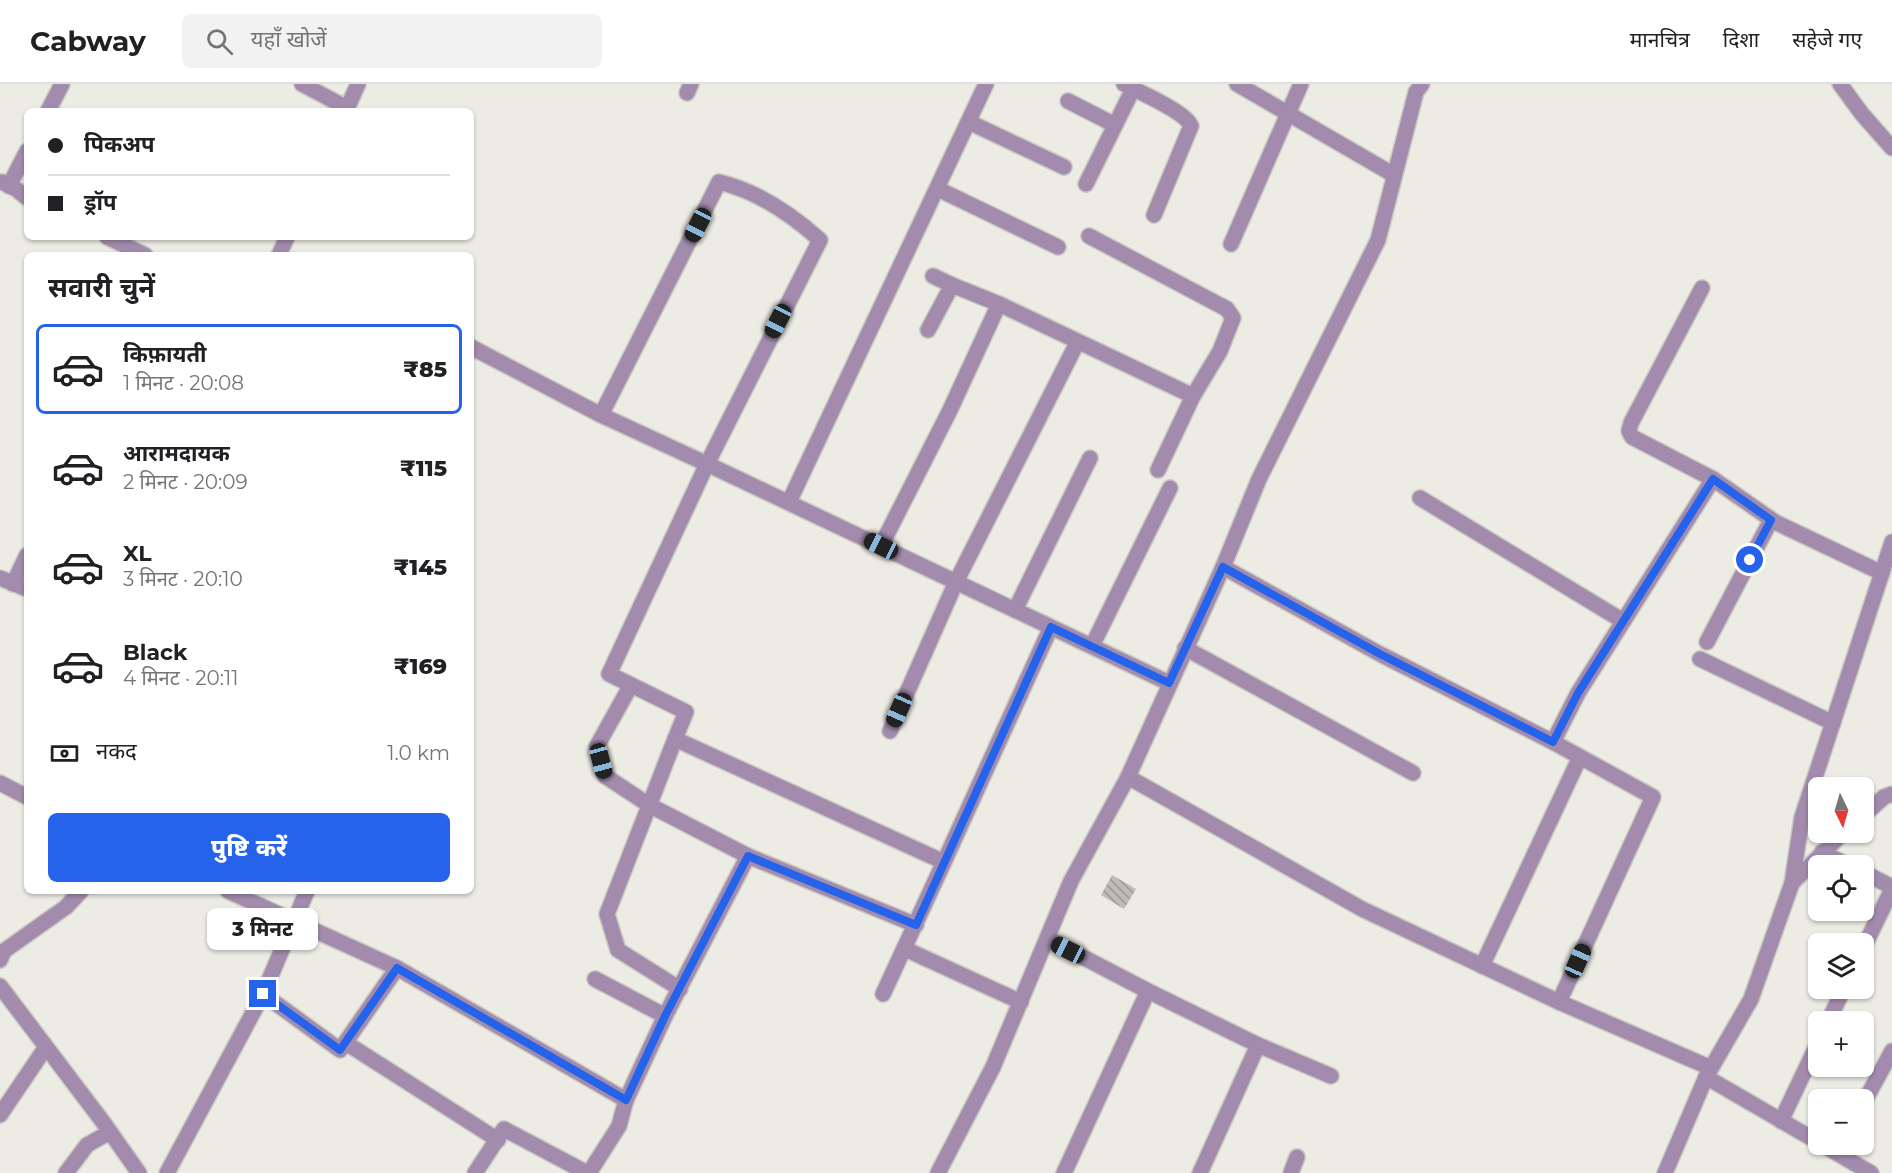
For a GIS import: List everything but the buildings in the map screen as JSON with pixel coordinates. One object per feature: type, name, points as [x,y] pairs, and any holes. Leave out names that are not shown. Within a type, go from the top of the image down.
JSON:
[{"type":"street","points":[[49,108],[61,84]]},
{"type":"street","points":[[302,84],[345,108]]},
{"type":"street","points":[[347,108],[358,84]]},
{"type":"street","points":[[789,502],[986,84]]},
{"type":"street","points":[[1238,84],[1395,175]]},
{"type":"street","points":[[1231,244],[1301,84]]},
{"type":"street","points":[[940,1173],[993,1067],[1071,881],[1128,777],[1223,567],[1259,479],[1378,240],[1416,92],[1422,84]]},
{"type":"street","points":[[1840,84],[1862,114],[1892,148]]},
{"type":"street","points":[[1086,184],[1115,125],[1129,87],[1174,111],[1190,122],[1191,126],[1154,215]]},
{"type":"street","points":[[1068,101],[1115,125]]},
{"type":"street","points":[[969,122],[1064,167]]},
{"type":"street","points":[[24,155],[5,183],[24,196]]},
{"type":"street","points":[[601,415],[719,182],[739,187],[797,219],[820,240],[707,464],[609,674],[686,712],[608,914],[618,950],[680,989]]},
{"type":"street","points":[[938,189],[1058,247]]},
{"type":"street","points":[[1089,236],[1227,309],[1233,318],[1220,351],[1192,396],[1158,470]]},
{"type":"street","points":[[113,240],[139,252]]},
{"type":"street","points":[[933,276],[999,304],[1192,396]]},
{"type":"street","points":[[928,330],[952,285]]},
{"type":"street","points":[[1702,288],[1631,423],[1629,430],[1632,437],[1713,479],[1771,520],[1882,573]]},
{"type":"street","points":[[881,546],[950,410],[999,304]]},
{"type":"street","points":[[890,731],[956,582],[1077,343]]},
{"type":"street","points":[[474,349],[601,415],[1169,683]]},
{"type":"street","points":[[1016,610],[1090,458]]},
{"type":"street","points":[[1553,742],[1578,693],[1713,479]]},
{"type":"street","points":[[1092,646],[1170,488]]},
{"type":"street","points":[[1420,498],[1623,621]]},
{"type":"street","points":[[1707,642],[1771,520]]},
{"type":"street","points":[[1665,1173],[1709,1072],[1751,999],[1792,883],[1802,817],[1892,542]]},
{"type":"street","points":[[13,584],[24,561]]},
{"type":"street","points":[[1223,567],[1380,654],[1553,742],[1653,797],[1559,1002]]},
{"type":"street","points":[[883,994],[1051,627]]},
{"type":"street","points":[[1185,648],[1413,773]]},
{"type":"street","points":[[1700,659],[1833,723]]},
{"type":"street","points":[[631,686],[597,746],[605,776],[649,805],[748,856],[916,925]]},
{"type":"street","points":[[675,739],[945,862]]},
{"type":"street","points":[[1482,966],[1581,757]]},
{"type":"street","points":[[1128,777],[1362,909],[1709,1072],[1808,1137]]},
{"type":"street","points":[[0,783],[24,795]]},
{"type":"street","points":[[1874,806],[1884,797],[1892,794]]},
{"type":"street","points":[[1792,883],[1832,843]]},
{"type":"street","points":[[1822,852],[1828,855]]},
{"type":"street","points":[[475,1173],[504,1129],[588,1173],[619,1126],[626,1100],[665,1016],[748,856]]},
{"type":"street","points":[[1871,933],[1892,888],[1874,878]]},
{"type":"street","points":[[0,960],[4,951],[66,907],[78,894]]},
{"type":"street","points":[[235,894],[397,968],[626,1100]]},
{"type":"street","points":[[167,1173],[263,994],[306,894]]},
{"type":"street","points":[[1048,939],[1258,1045],[1331,1076]]},
{"type":"street","points":[[905,949],[1021,1002]]},
{"type":"street","points":[[263,994],[340,1050],[397,968]]},
{"type":"street","points":[[595,979],[665,1016]]},
{"type":"street","points":[[0,986],[139,1173]]},
{"type":"street","points":[[1064,1173],[1148,991]]},
{"type":"street","points":[[346,1043],[498,1140]]},
{"type":"street","points":[[1200,1173],[1258,1045]]},
{"type":"street","points":[[0,1115],[46,1047]]},
{"type":"street","points":[[1871,1089],[1892,1051]]},
{"type":"street","points":[[1781,1121],[1808,1064]]},
{"type":"street","points":[[66,1173],[87,1145],[110,1131]]},
{"type":"street","points":[[1847,1155],[1871,1173]]},
{"type":"street","points":[[1291,1173],[1297,1157]]},
{"type":"route","points":[[263,994],[340,1050],[397,968],[626,1100],[665,1016],[748,856],[916,925],[1051,627],[1169,683],[1223,567],[1380,654],[1553,742],[1578,693],[1713,479],[1771,520],[1750,560]]}]
